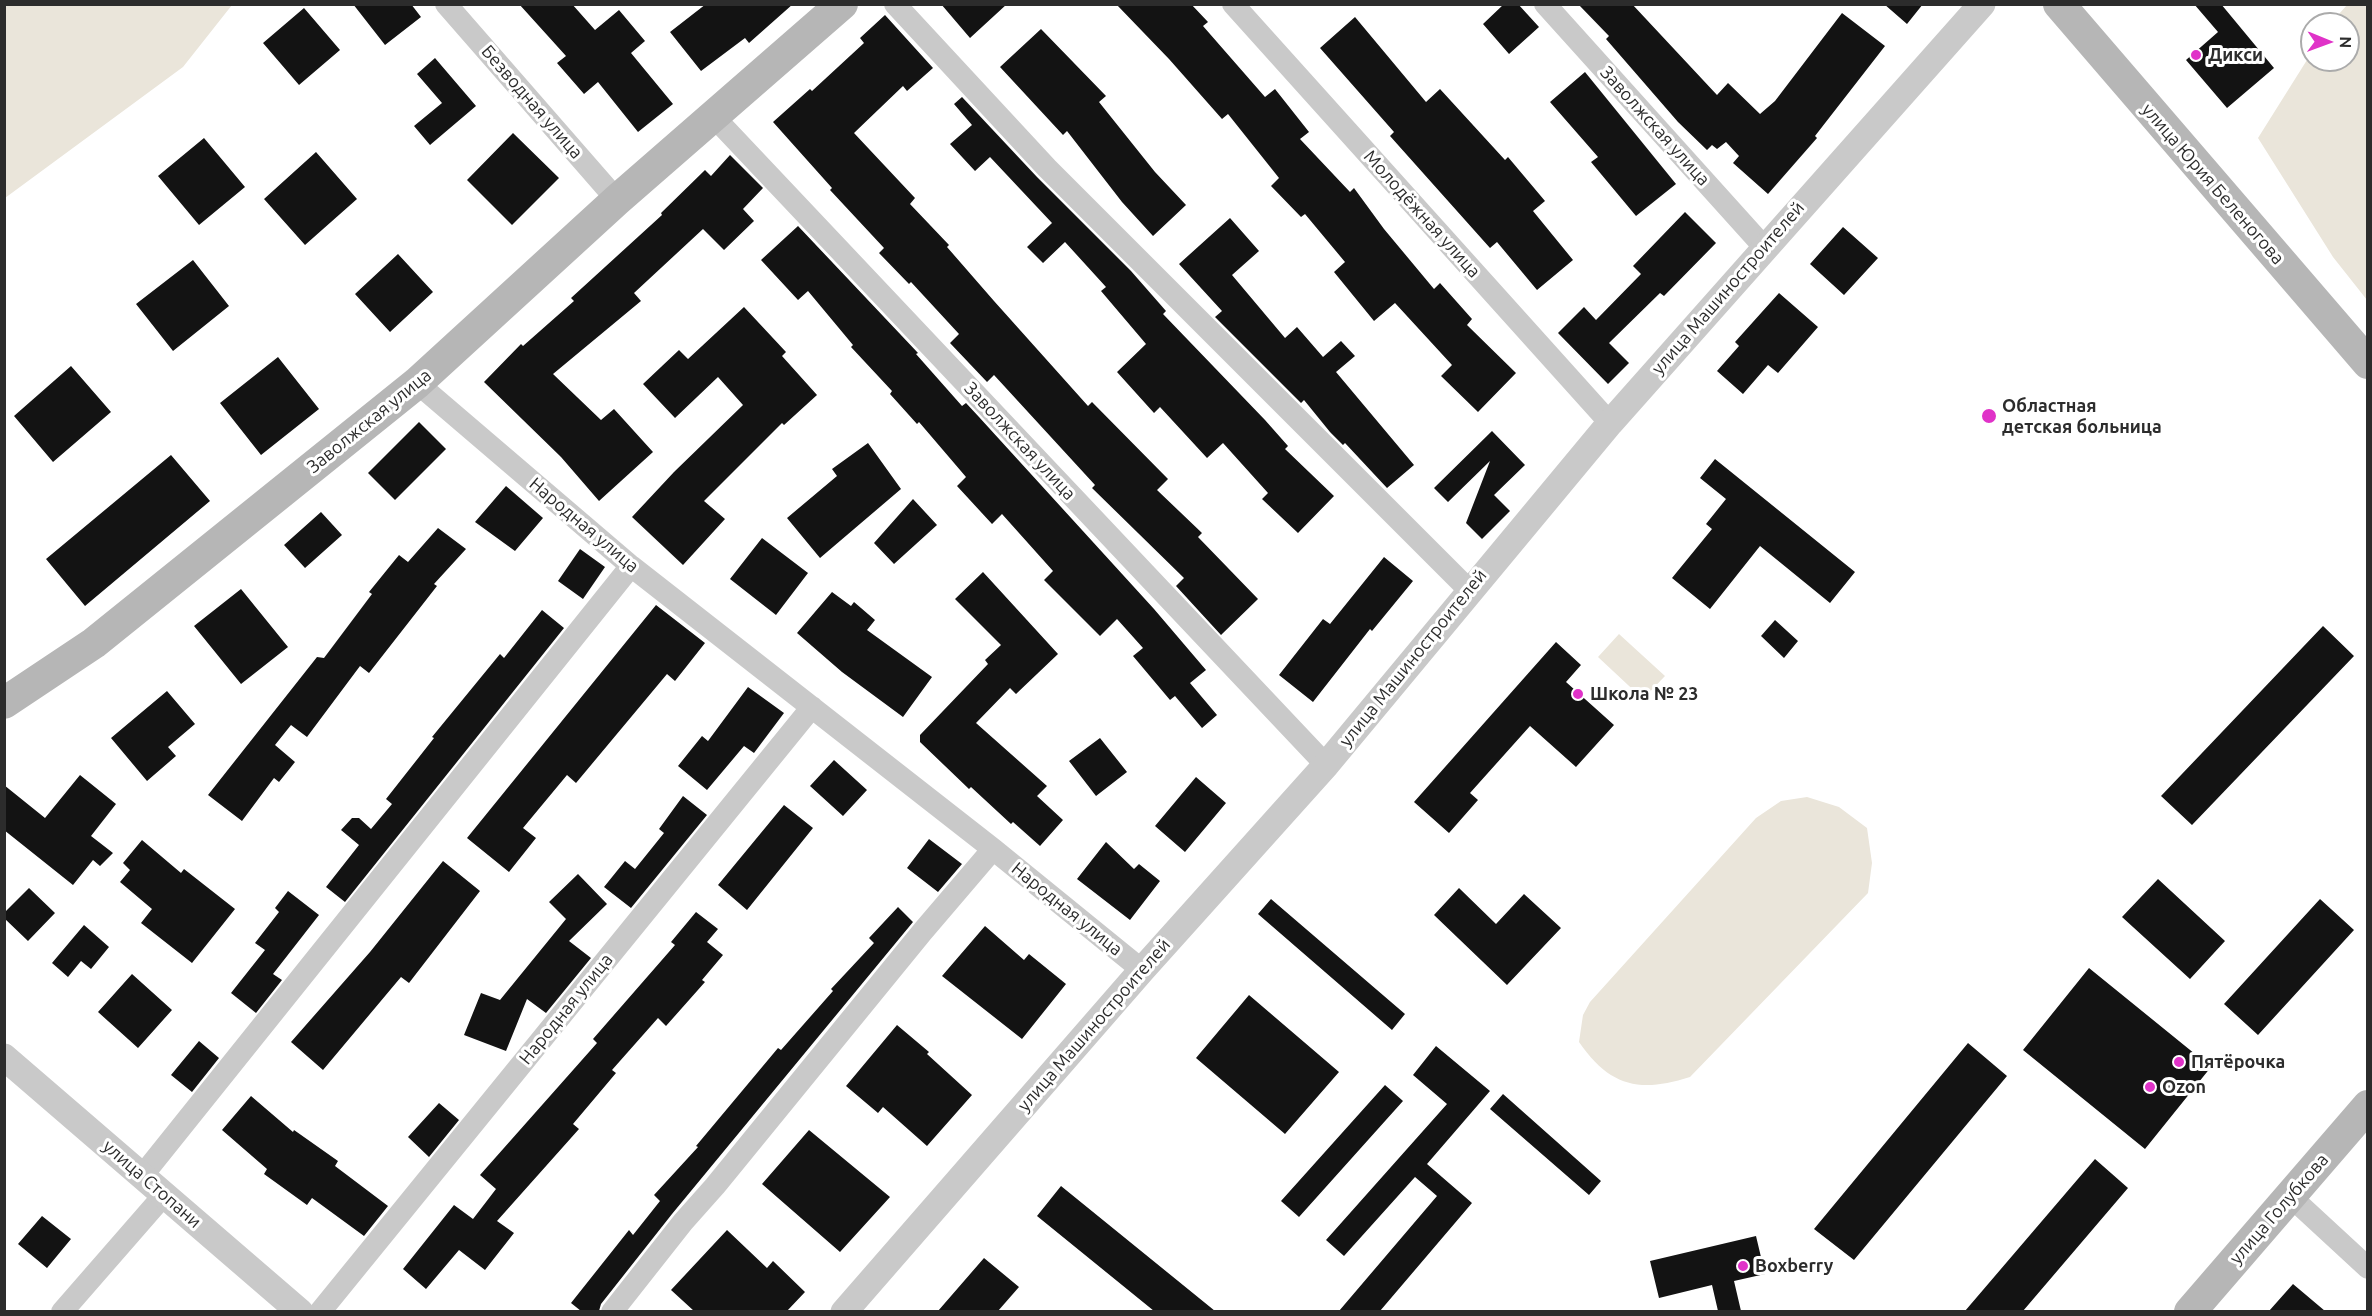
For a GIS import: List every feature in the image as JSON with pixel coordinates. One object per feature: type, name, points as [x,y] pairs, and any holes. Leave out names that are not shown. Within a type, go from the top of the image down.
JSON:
[{"type":"main road","name":"Заволжская улица","points":[[4,703],[94,643],[417,383],[618,200],[842,4]]},
{"type":"main road","name":"улица Юрия Беленогова","points":[[2059,4],[2367,363]]},
{"type":"main road","name":"улица Голубкова","points":[[2190,1311],[2367,1106]]},
{"type":"street","name":"Безводная улица","points":[[446,4],[618,200]]},
{"type":"street","points":[[895,4],[1047,168],[1469,590]]},
{"type":"street","name":"Молодёжная улица","points":[[1233,4],[1610,423]]},
{"type":"street","name":"Заволжская улица","points":[[1545,4],[1764,247]]},
{"type":"street","name":"улица Машиностроителей","points":[[844,1311],[1142,970],[1326,765],[1610,423],[1982,4]]},
{"type":"street","name":"Заволжская улица","points":[[714,117],[1326,765]]},
{"type":"street","name":"Народная улица","points":[[417,383],[631,566],[993,849],[1142,970]]},
{"type":"street","points":[[142,1176],[631,566]]},
{"type":"street","name":"Народная улица","points":[[320,1311],[812,707]]},
{"type":"street","points":[[612,1311],[682,1222],[716,1186],[922,931],[993,849]]},
{"type":"street","name":"улица Стопани","points":[[4,1057],[300,1311]]},
{"type":"street","points":[[62,1311],[164,1195]]},
{"type":"street","points":[[2290,1196],[2367,1268]]},
{"type":"shaded area","points":[[5,4],[232,5],[183,67],[5,198]]},
{"type":"shaded area","points":[[2347,5],[2367,5],[2367,300],[2333,257],[2258,138],[2300,71],[2360,72],[2360,12],[2341,12]]},
{"type":"shaded area","points":[[1619,634],[1665,676],[1643,699],[1598,657]]},
{"type":"shaded area","points":[[1807,797],[1839,807],[1867,828],[1872,863],[1868,893],[1690,1077],[1656,1085],[1641,1085],[1627,1082],[1602,1069],[1579,1042],[1583,1015],[1590,1002],[1756,818],[1781,801]]},
{"type":"building","points":[[353,4],[411,4],[421,17],[385,45]]},
{"type":"building","points":[[519,4],[572,4],[595,30],[619,10],[645,41],[631,53],[673,104],[638,132],[598,82],[584,94],[557,63],[566,56]]},
{"type":"building","points":[[706,4],[793,4],[749,43],[745,38],[701,71],[670,32]]},
{"type":"building","points":[[941,4],[1007,4],[970,38]]},
{"type":"building","points":[[1116,4],[1191,4],[1208,22],[1203,26],[1265,97],[1275,89],[1309,132],[1300,139],[1350,192],[1354,188],[1384,229],[1434,289],[1440,283],[1472,319],[1467,325],[1516,373],[1478,412],[1441,376],[1452,365],[1395,303],[1374,321],[1334,272],[1345,262],[1305,214],[1301,217],[1271,186],[1279,178],[1228,114],[1222,119]]},
{"type":"building","points":[[1504,4],[1518,4],[1539,27],[1509,54],[1483,24]]},
{"type":"building","points":[[1578,4],[1632,4],[1717,95],[1728,83],[1760,114],[1775,101],[1842,13],[1885,46],[1815,136],[1817,138],[1768,194],[1733,163],[1739,156],[1726,142],[1717,149],[1712,145],[1707,150],[1678,122],[1606,39],[1609,36]]},
{"type":"building","points":[[1884,4],[1923,4],[1907,24]]},
{"type":"building","points":[[2194,4],[2221,4],[2274,68],[2227,108],[2186,60],[2218,32]]},
{"type":"building","points":[[304,8],[340,50],[299,85],[263,43]]},
{"type":"building","points":[[885,15],[933,68],[907,91],[903,86],[854,133],[915,198],[910,204],[949,245],[947,247],[1088,406],[1092,402],[1168,479],[1157,490],[1202,533],[1198,537],[1258,599],[1221,635],[1176,586],[1184,578],[1092,488],[1095,485],[994,375],[987,382],[950,343],[959,334],[911,282],[909,284],[879,253],[884,248],[830,190],[832,188],[773,122],[810,89],[812,91],[864,43],[860,38]]},
{"type":"building","points":[[1355,17],[1426,102],[1440,89],[1505,160],[1508,157],[1545,201],[1533,211],[1573,260],[1537,290],[1497,242],[1490,248],[1390,136],[1394,132],[1320,48]]},
{"type":"building","points":[[1041,29],[1106,96],[1099,102],[1155,172],[1186,205],[1153,236],[1122,202],[1067,131],[1063,135],[1000,67]]},
{"type":"building","points":[[435,58],[476,106],[430,145],[414,126],[442,103],[417,74]]},
{"type":"building","points":[[1585,72],[1676,184],[1636,216],[1591,162],[1598,157],[1550,102]]},
{"type":"building","points":[[962,97],[1037,177],[1131,271],[1166,311],[1163,314],[1265,420],[1288,446],[1285,449],[1334,496],[1298,533],[1262,499],[1268,493],[1223,443],[1207,458],[1160,407],[1154,413],[1117,372],[1146,344],[1101,291],[1106,287],[1065,242],[1043,263],[1027,247],[1052,223],[990,157],[975,171],[950,144],[972,125],[954,104]]},
{"type":"building","points":[[513,133],[559,178],[512,225],[467,180]]},
{"type":"building","points":[[204,138],[245,187],[199,225],[158,176]]},
{"type":"building","points":[[316,152],[357,199],[305,245],[264,199]]},
{"type":"building","points":[[730,155],[763,188],[743,209],[754,221],[724,250],[703,229],[634,293],[641,301],[553,374],[601,420],[614,409],[653,452],[599,501],[561,457],[484,382],[521,344],[523,346],[574,301],[571,298],[662,215],[661,213],[705,170],[711,176]]},
{"type":"building","points":[[1685,212],[1716,243],[1664,296],[1660,293],[1609,343],[1629,363],[1608,384],[1558,333],[1584,307],[1596,320],[1641,274],[1633,266]]},
{"type":"building","points":[[1230,218],[1259,251],[1232,275],[1285,338],[1297,327],[1323,357],[1341,341],[1355,356],[1336,372],[1414,465],[1387,488],[1345,443],[1343,445],[1330,432],[1304,400],[1301,403],[1215,317],[1222,311],[1179,264]]},
{"type":"building","points":[[798,226],[918,353],[916,354],[962,406],[966,403],[979,417],[1154,609],[1206,670],[1190,683],[1217,715],[1202,728],[1175,696],[1170,700],[1133,656],[1143,648],[1117,619],[1100,636],[1044,580],[1053,571],[1002,514],[992,524],[957,486],[966,477],[919,422],[917,424],[890,394],[892,391],[851,347],[853,345],[808,291],[798,300],[761,260]]},
{"type":"building","points":[[1843,227],[1878,258],[1844,295],[1810,264]]},
{"type":"building","points":[[398,254],[433,292],[390,332],[355,294]]},
{"type":"building","points":[[193,260],[229,306],[173,351],[136,304]]},
{"type":"building","points":[[1779,293],[1818,327],[1778,373],[1768,365],[1743,394],[1717,371],[1739,346],[1735,342]]},
{"type":"building","points":[[744,307],[786,352],[782,356],[817,395],[784,425],[782,423],[704,501],[725,519],[683,565],[632,517],[674,472],[743,405],[718,377],[675,418],[643,384],[679,350],[688,359]]},
{"type":"building","points":[[278,357],[319,409],[261,455],[220,403]]},
{"type":"building","points":[[71,366],[111,412],[53,462],[14,416]]},
{"type":"building","points":[[419,422],[446,449],[395,500],[368,473]]},
{"type":"building","points":[[1492,431],[1525,465],[1494,495],[1510,511],[1482,539],[1466,523],[1490,461],[1448,502],[1434,488]]},
{"type":"building","points":[[868,443],[901,489],[820,558],[787,518],[837,476],[832,469]]},
{"type":"building","points":[[171,455],[210,501],[85,606],[46,559]]},
{"type":"building","points":[[1715,459],[1855,572],[1830,603],[1760,546],[1710,609],[1672,578],[1712,529],[1706,524],[1726,499],[1700,478]]},
{"type":"building","points":[[506,486],[543,518],[515,551],[475,522]]},
{"type":"building","points":[[913,499],[937,525],[894,564],[874,543]]},
{"type":"building","points":[[321,512],[342,535],[305,568],[284,545]]},
{"type":"building","points":[[438,528],[466,549],[434,584],[437,586],[369,673],[360,666],[307,737],[291,725],[275,745],[295,762],[279,782],[274,778],[242,821],[208,795],[317,657],[324,658],[372,594],[369,592],[399,555],[408,562]]},
{"type":"building","points":[[762,538],[808,573],[776,615],[730,579]]},
{"type":"building","points":[[580,549],[605,567],[583,599],[558,581]]},
{"type":"building","points":[[1384,557],[1413,581],[1372,631],[1370,629],[1313,702],[1279,675],[1323,619],[1330,624]]},
{"type":"building","points":[[983,572],[1058,654],[1016,694],[1010,688],[976,723],[1047,786],[1037,796],[1063,820],[1040,846],[1013,822],[1011,824],[971,787],[969,789],[920,742],[920,735],[988,664],[985,660],[1001,645],[955,599]]},
{"type":"building","points":[[241,589],[288,647],[241,684],[194,626]]},
{"type":"building","points":[[832,592],[851,606],[854,602],[875,620],[867,630],[932,677],[903,717],[842,672],[797,633]]},
{"type":"building","points":[[656,605],[705,643],[675,681],[667,674],[576,783],[567,775],[523,828],[536,838],[509,872],[467,838]]},
{"type":"building","points":[[542,610],[564,628],[345,902],[326,887],[359,845],[341,830],[352,818],[359,818],[371,829],[392,804],[386,799],[434,738],[432,737],[500,654],[504,658]]},
{"type":"building","points":[[1775,620],[1798,641],[1784,658],[1761,636]]},
{"type":"building","points":[[2323,626],[2354,656],[2192,825],[2161,796]]},
{"type":"building","points":[[1556,642],[1581,665],[1566,682],[1614,725],[1576,767],[1530,726],[1470,793],[1478,800],[1449,833],[1414,802]]},
{"type":"building","points":[[748,687],[784,713],[754,753],[744,746],[707,790],[678,766],[702,736],[708,741]]},
{"type":"building","points":[[167,691],[195,724],[168,747],[176,756],[147,781],[111,738]]},
{"type":"building","points":[[1100,738],[1127,772],[1096,796],[1069,761]]},
{"type":"building","points":[[834,760],[867,790],[843,816],[810,786]]},
{"type":"building","points":[[80,775],[116,804],[91,836],[113,853],[100,866],[93,860],[73,885],[4,830],[4,785],[45,818]]},
{"type":"building","points":[[1196,777],[1226,803],[1185,852],[1155,826]]},
{"type":"building","points":[[683,796],[707,815],[631,908],[604,887],[625,861],[635,869],[664,833],[659,829]]},
{"type":"building","points":[[784,805],[813,828],[747,910],[718,885]]},
{"type":"building","points":[[929,839],[962,864],[938,892],[907,868]]},
{"type":"building","points":[[142,840],[181,873],[184,869],[235,909],[192,963],[141,923],[152,909],[120,882],[130,870],[123,863]]},
{"type":"building","points":[[1106,842],[1134,869],[1139,864],[1160,881],[1130,920],[1077,879]]},
{"type":"building","points":[[443,861],[480,891],[409,983],[401,977],[323,1070],[291,1042],[370,952]]},
{"type":"building","points":[[578,874],[607,904],[569,941],[591,958],[546,1013],[527,999],[506,1051],[464,1035],[481,993],[500,1000],[566,919],[549,902]]},
{"type":"building","points":[[2158,879],[2225,941],[2190,979],[2122,917]]},
{"type":"building","points":[[29,888],[55,913],[28,941],[4,918],[4,913]]},
{"type":"building","points":[[1459,888],[1496,924],[1524,894],[1561,928],[1507,985],[1434,915]]},
{"type":"building","points":[[288,891],[319,915],[273,974],[282,980],[256,1013],[231,993],[265,950],[255,943],[279,912],[275,908]]},
{"type":"building","points":[[1271,899],[1405,1014],[1392,1030],[1258,914]]},
{"type":"building","points":[[2320,899],[2354,930],[2258,1035],[2224,1004]]},
{"type":"building","points":[[898,907],[913,922],[672,1214],[601,1304],[599,1311],[581,1311],[571,1303],[629,1230],[633,1235],[660,1201],[654,1195],[698,1147],[696,1146],[778,1048],[781,1050],[833,991],[831,989],[874,943],[869,938]]},
{"type":"building","points":[[696,912],[718,929],[707,942],[723,955],[702,980],[705,982],[666,1026],[658,1018],[612,1070],[616,1073],[573,1124],[579,1129],[497,1221],[514,1233],[485,1270],[459,1250],[426,1289],[403,1269],[454,1205],[473,1219],[496,1189],[480,1175],[597,1043],[593,1039],[675,945],[671,942]]},
{"type":"building","points":[[84,925],[109,947],[91,969],[81,961],[68,977],[52,963]]},
{"type":"building","points":[[985,926],[1024,960],[1029,954],[1066,984],[1022,1039],[942,976]]},
{"type":"building","points":[[2089,968],[2211,1067],[2145,1149],[2023,1050]]},
{"type":"building","points":[[132,974],[172,1010],[138,1048],[98,1012]]},
{"type":"building","points":[[1249,995],[1339,1072],[1285,1134],[1196,1058]]},
{"type":"building","points":[[897,1025],[929,1052],[927,1054],[972,1095],[927,1146],[883,1107],[878,1113],[846,1086]]},
{"type":"building","points":[[199,1041],[219,1058],[192,1092],[171,1075]]},
{"type":"building","points":[[1968,1043],[2007,1076],[1854,1260],[1814,1229]]},
{"type":"building","points":[[1436,1046],[1490,1091],[1427,1164],[1472,1203],[1380,1311],[1339,1311],[1437,1196],[1415,1177],[1344,1256],[1326,1240],[1447,1104],[1413,1075]]},
{"type":"building","points":[[1385,1085],[1403,1101],[1299,1217],[1281,1201]]},
{"type":"building","points":[[1503,1094],[1601,1181],[1589,1195],[1490,1109]]},
{"type":"building","points":[[251,1096],[293,1132],[294,1130],[338,1161],[335,1166],[388,1206],[364,1236],[312,1198],[307,1205],[264,1174],[267,1169],[222,1130]]},
{"type":"building","points":[[439,1103],[459,1120],[429,1157],[408,1137]]},
{"type":"building","points":[[809,1130],[890,1197],[840,1252],[762,1184]]},
{"type":"building","points":[[2095,1159],[2128,1188],[2023,1311],[1965,1311]]},
{"type":"building","points":[[1061,1186],[1215,1311],[1154,1311],[1037,1216]]},
{"type":"building","points":[[42,1216],[71,1239],[47,1268],[18,1244]]},
{"type":"building","points":[[727,1230],[767,1268],[773,1261],[805,1292],[787,1311],[694,1311],[671,1290]]},
{"type":"building","points":[[1756,1236],[1765,1274],[1734,1281],[1741,1311],[1718,1311],[1712,1285],[1659,1298],[1650,1261]]},
{"type":"building","points":[[984,1258],[1019,1287],[998,1311],[938,1311]]},
{"type":"building","points":[[2293,1284],[2325,1311],[2269,1311]]},
{"type":"place","name":"Дикси","points":[[2196,55]]},
{"type":"place","name":"Областная детская больница","points":[[1989,416]]},
{"type":"place","name":"Школа № 23","points":[[1578,694]]},
{"type":"place","name":"Пятёрочка","points":[[2179,1062]]},
{"type":"place","name":"Ozon","points":[[2150,1087]]},
{"type":"place","name":"Boxberry","points":[[1743,1266]]}]
